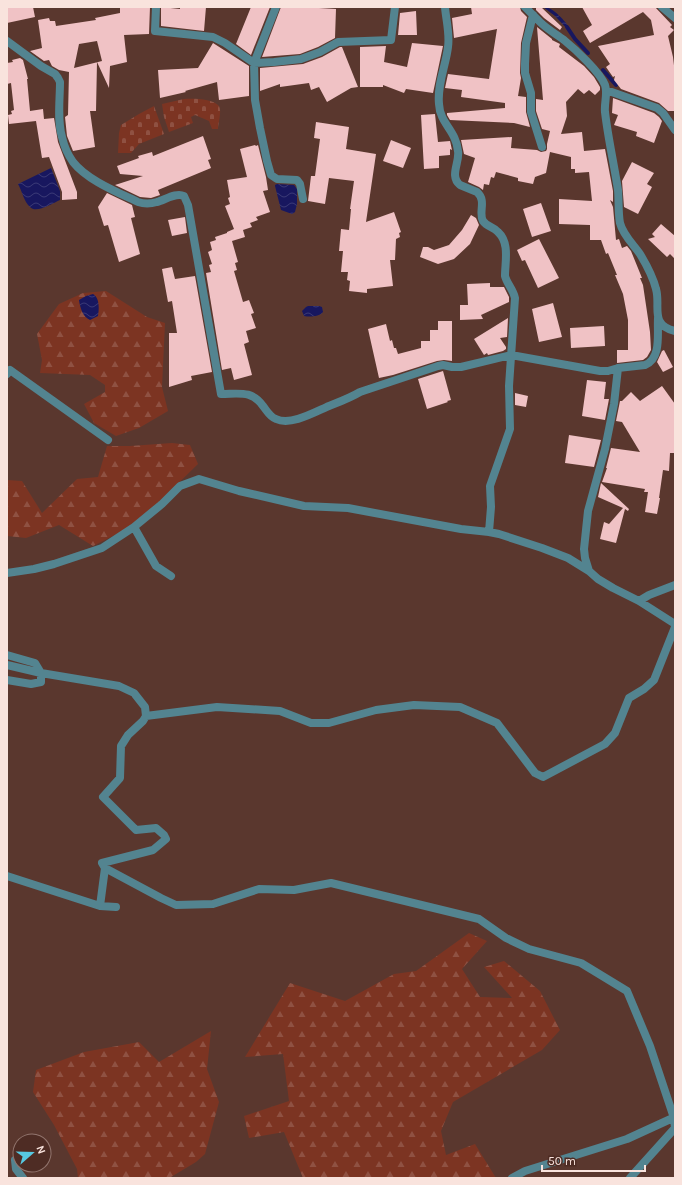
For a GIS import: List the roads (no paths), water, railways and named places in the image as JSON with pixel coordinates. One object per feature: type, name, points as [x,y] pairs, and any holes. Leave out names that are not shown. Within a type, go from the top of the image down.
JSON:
[{"type":"street","points":[[156,7],[155,31],[213,37],[225,43],[254,63],[301,59],[320,52],[338,42],[391,40],[395,7]]},
{"type":"street","points":[[276,7],[254,63],[255,100],[271,175],[277,179],[297,180],[300,184],[303,199]]},
{"type":"street","points":[[445,7],[449,45],[439,94],[439,109],[442,120],[452,131],[457,144],[458,158],[455,175],[456,181],[460,185],[480,194],[482,199],[482,216],[484,222],[487,226],[498,231],[504,243],[506,257],[505,276],[506,280],[511,286],[515,298],[509,386],[510,429],[490,486],[491,507],[489,532]]},
{"type":"street","points":[[7,41],[41,66],[55,74],[58,78],[60,82],[60,119],[62,137],[67,153],[78,168],[92,178],[138,202],[145,204],[155,203],[176,195],[184,196],[189,213],[221,394],[248,394],[253,396],[275,419],[285,421],[295,420],[360,392],[443,365],[461,367],[511,355],[600,371],[608,371],[618,368],[645,365],[648,364],[655,356],[658,318],[657,290],[643,259],[622,230],[620,223],[618,196],[605,110],[606,90],[602,80],[588,63],[566,41],[541,23],[525,7]]},
{"type":"street","points":[[662,7],[675,18]]},
{"type":"street","points":[[533,15],[526,43],[525,69],[531,93],[531,112],[542,147]]},
{"type":"street","points":[[606,90],[657,108],[665,115],[675,130]]},
{"type":"street","points":[[658,318],[667,328],[675,332]]},
{"type":"street","points":[[589,571],[584,549],[588,511],[605,450],[614,404],[618,368]]},
{"type":"street","points":[[7,374],[10,370],[108,440]]},
{"type":"street","points":[[7,573],[54,564],[102,548],[162,504],[180,486],[199,479],[239,491],[304,506],[348,508],[461,529],[500,534],[568,558],[589,571],[598,579],[639,601],[675,630],[654,680],[644,689],[629,698],[615,733],[605,744],[543,777],[535,773],[497,723],[460,707],[414,705],[376,710],[329,723],[311,723],[280,710],[217,707],[146,716]]},
{"type":"street","points":[[134,526],[156,566],[171,576]]},
{"type":"street","points":[[639,601],[649,595],[675,585]]},
{"type":"street","points":[[7,655],[35,663],[41,673],[41,682],[31,684],[7,680]]},
{"type":"street","points":[[7,665],[41,673],[119,686],[134,693],[144,707],[146,716],[143,721],[128,735],[121,746],[120,778],[104,796],[136,830],[156,828],[164,835],[166,839],[153,850],[102,863],[105,868],[161,898],[176,905],[213,904],[259,889],[294,890],[332,883],[478,919],[506,938],[529,949],[582,963],[627,991],[650,1046],[674,1118],[675,1128],[630,1178]]},
{"type":"street","points":[[100,906],[105,868]]},
{"type":"street","points":[[7,876],[100,906],[116,907]]},
{"type":"street","points":[[512,1178],[524,1171],[627,1140],[674,1118]]},
{"type":"water","points":[[543,7],[551,9],[555,12],[571,30],[569,31],[555,16]]},
{"type":"water","points":[[51,168],[60,191],[60,200],[40,209],[33,209],[26,202],[18,184]]},
{"type":"water","points":[[277,184],[294,185],[297,189],[297,204],[295,212],[292,214],[281,210],[275,186]]},
{"type":"water","points":[[93,294],[98,301],[98,316],[90,320],[85,317],[82,312],[79,300]]},
{"type":"water","points":[[308,306],[322,307],[323,312],[317,316],[304,316],[302,311]]},
{"type":"waterway","points":[[567,27],[575,39],[588,53]]},
{"type":"waterway","points":[[603,70],[616,85]]}]
